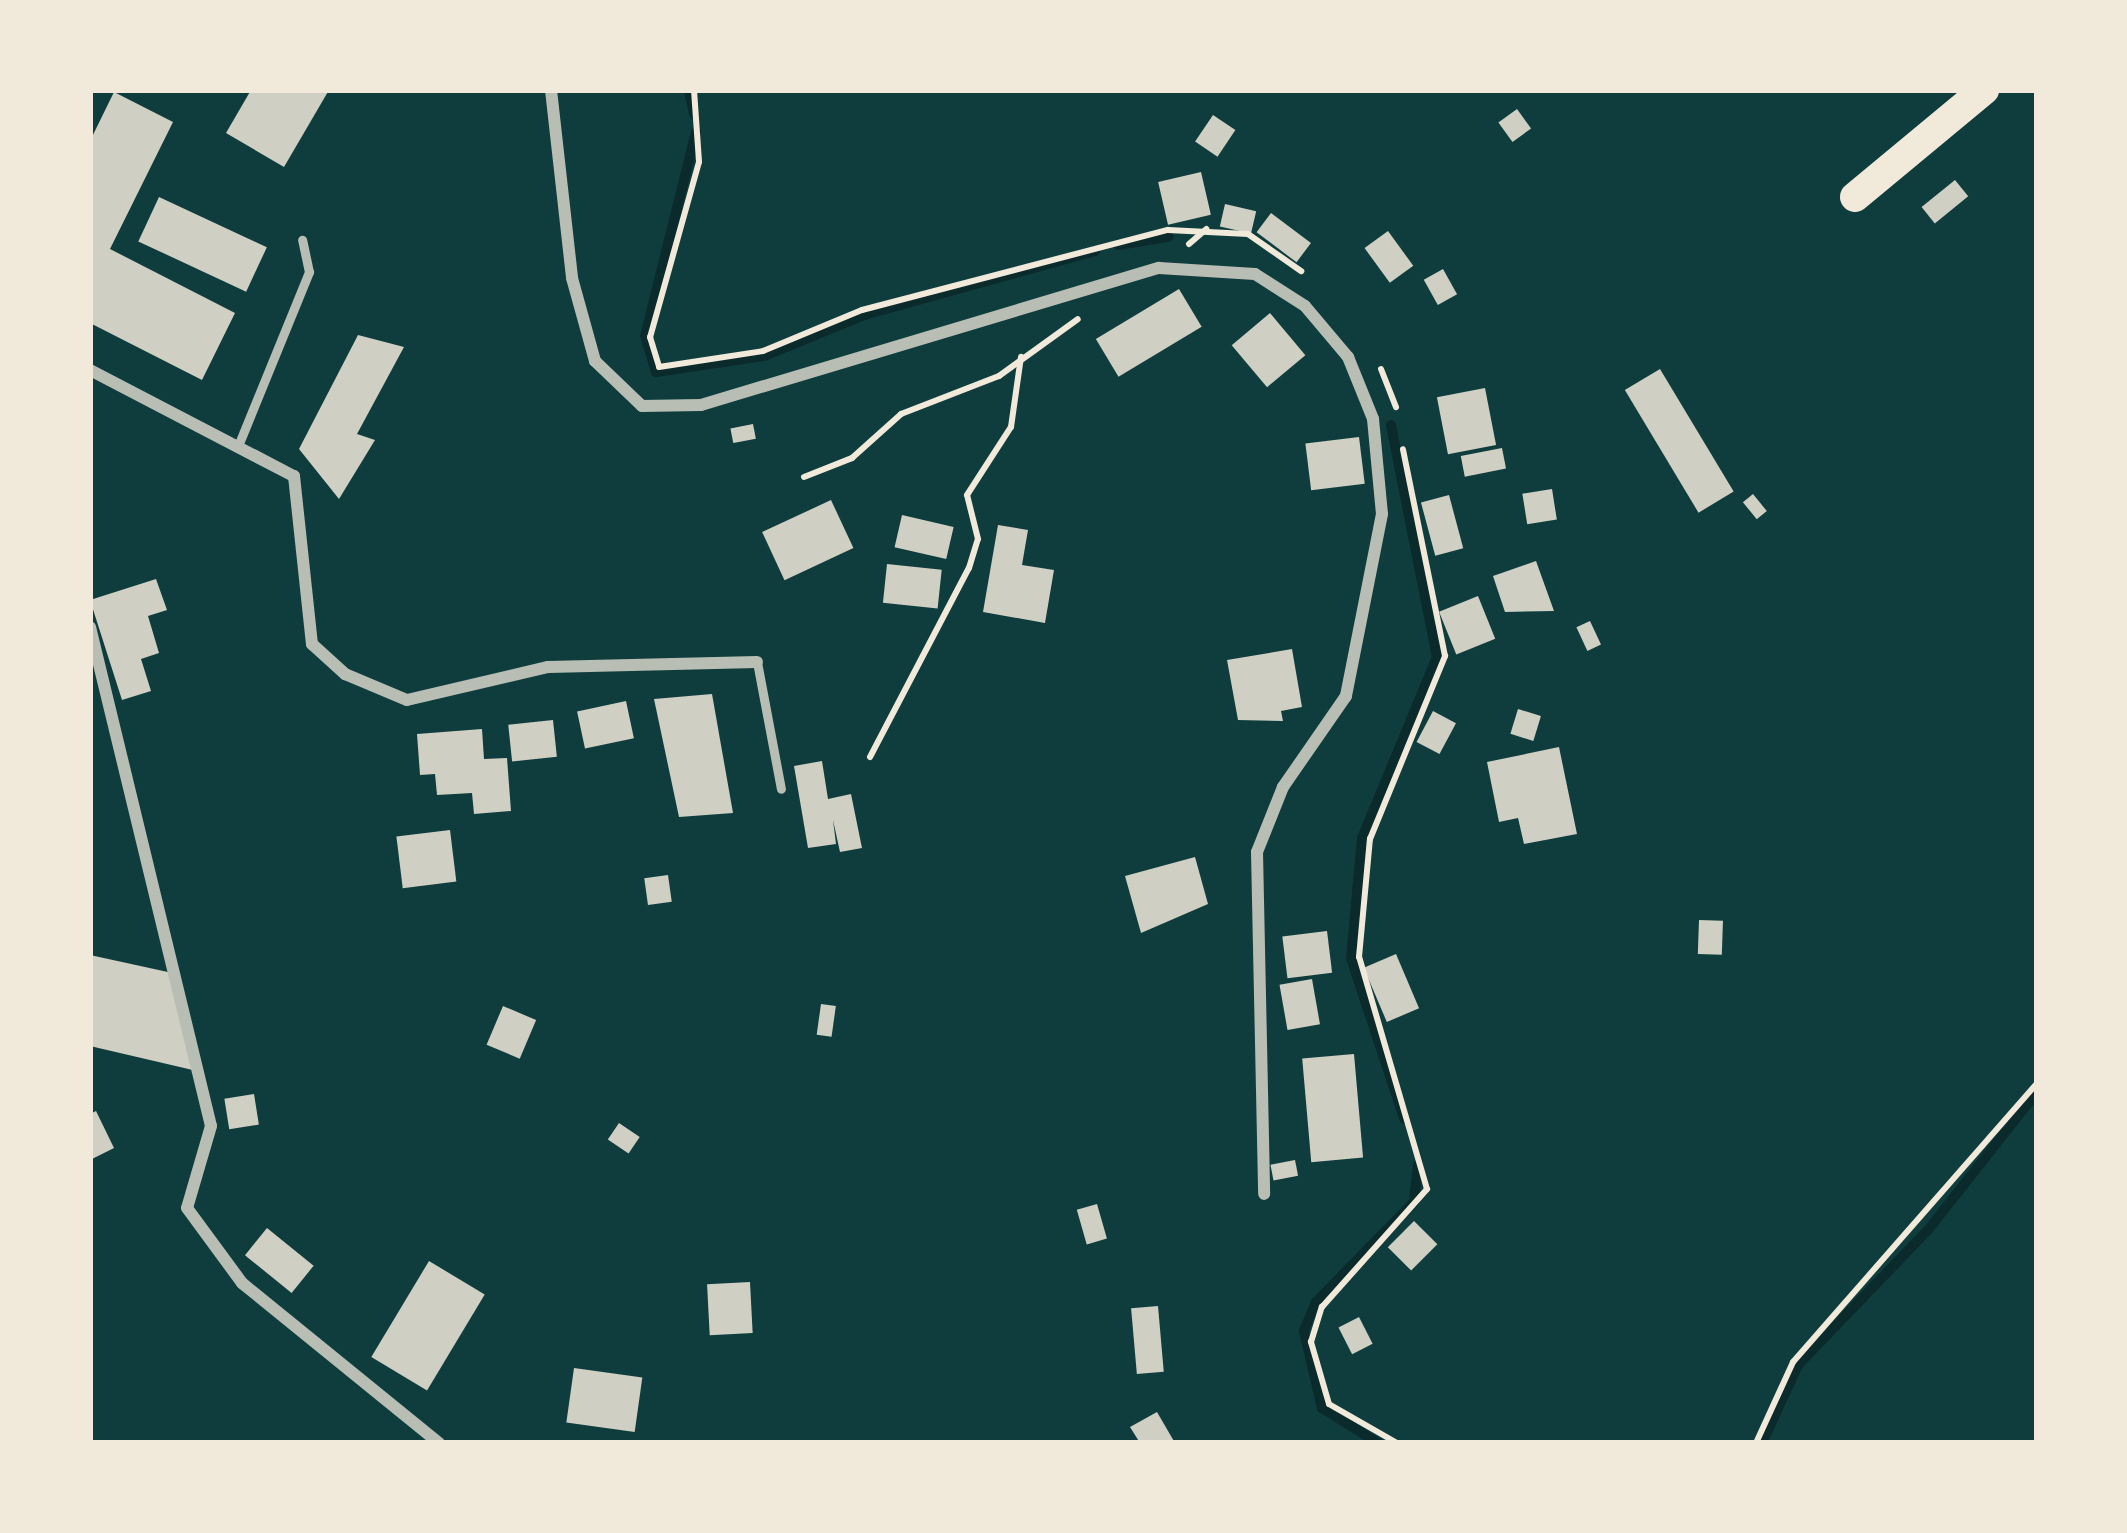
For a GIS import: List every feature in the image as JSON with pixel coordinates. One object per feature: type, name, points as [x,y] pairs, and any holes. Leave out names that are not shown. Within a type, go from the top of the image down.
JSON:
[{"type":"main road","points":[[1855,197],[1984,90]]},
{"type":"street","points":[[551,90],[572,278],[595,361],[642,406],[701,405],[1159,268],[1255,274],[1328,330],[1373,419],[1382,514],[1346,696],[1283,787],[1257,852],[1264,1194]]},
{"type":"street","points":[[90,370],[240,440],[294,476],[312,644],[345,674],[407,700],[548,667],[757,662]]},
{"type":"street","points":[[90,627],[211,1126],[188,1208],[242,1283],[439,1443]]},
{"type":"lane","points":[[240,440],[310,272],[302,240]]},
{"type":"lane","points":[[757,662],[781,789]]},
{"type":"path","points":[[694,90],[699,162],[650,337],[659,368],[763,351],[862,310],[1168,230]]},
{"type":"path","points":[[804,477],[1021,357],[1096,308],[1099,287]]},
{"type":"path","points":[[870,757],[969,568],[979,539],[967,495],[1011,427],[1021,357]]},
{"type":"path","points":[[1397,1443],[1329,1404],[1311,1342],[1322,1307],[1427,1189],[1359,957],[1370,839],[1442,679],[1440,638]]},
{"type":"path","points":[[1756,1443],[1817,1332],[1924,1226],[2037,1084]]},
{"type":"building","points":[[251,90],[329,90],[284,167],[226,133]]},
{"type":"building","points":[[114,92],[173,122],[110,249],[235,313],[202,380],[90,323],[90,141]]},
{"type":"building","points":[[1517,109],[1531,128],[1512,142],[1498,123]]},
{"type":"building","points":[[1213,115],[1235,130],[1217,157],[1195,142]]},
{"type":"building","points":[[1201,172],[1211,215],[1168,225],[1158,182]]},
{"type":"building","points":[[1955,180],[1968,196],[1935,223],[1922,207]]},
{"type":"building","points":[[159,197],[267,247],[246,292],[138,241]]},
{"type":"building","points":[[1225,204],[1256,211],[1251,234],[1220,226]]},
{"type":"building","points":[[1271,213],[1311,243],[1296,262],[1257,232]]},
{"type":"building","points":[[1388,231],[1413,266],[1390,283],[1365,248]]},
{"type":"building","points":[[1443,269],[1457,294],[1438,305],[1424,280]]},
{"type":"building","points":[[1179,289],[1202,327],[1119,377],[1096,339]]},
{"type":"building","points":[[1270,313],[1305,355],[1267,387],[1232,345]]},
{"type":"building","points":[[358,335],[404,347],[357,434],[375,440],[339,499],[299,449]]},
{"type":"building","points":[[1660,369],[1734,492],[1699,513],[1625,390]]},
{"type":"building","points":[[1485,388],[1496,445],[1448,454],[1437,397]]},
{"type":"building","points":[[753,424],[756,439],[733,443],[730,428]]},
{"type":"building","points":[[1359,437],[1365,484],[1311,490],[1305,444]]},
{"type":"building","points":[[1502,448],[1506,469],[1465,477],[1461,456]]},
{"type":"building","points":[[1552,489],[1557,520],[1527,524],[1522,494]]},
{"type":"building","points":[[1753,494],[1767,511],[1757,519],[1743,502]]},
{"type":"building","points":[[1449,495],[1463,548],[1435,556],[1421,503]]},
{"type":"building","points":[[831,500],[853,548],[785,580],[762,532]]},
{"type":"building","points":[[902,515],[954,527],[946,559],[895,547]]},
{"type":"building","points":[[998,525],[1028,530],[1022,565],[1054,570],[1045,623],[983,612]]},
{"type":"building","points":[[1536,561],[1554,611],[1505,612],[1493,576]]},
{"type":"building","points":[[887,564],[942,570],[938,609],[883,603]]},
{"type":"building","points":[[156,579],[167,610],[148,616],[159,653],[141,659],[151,691],[122,700],[90,600]]},
{"type":"building","points":[[1478,596],[1495,639],[1456,654],[1439,612]]},
{"type":"building","points":[[1590,621],[1601,645],[1587,651],[1576,627]]},
{"type":"building","points":[[1292,649],[1302,707],[1281,711],[1283,721],[1238,720],[1227,660]]},
{"type":"building","points":[[712,694],[733,813],[679,817],[654,699]]},
{"type":"building","points":[[626,701],[634,738],[585,749],[577,711]]},
{"type":"building","points":[[1518,709],[1541,716],[1533,741],[1510,734]]},
{"type":"building","points":[[1433,711],[1456,723],[1440,754],[1417,742]]},
{"type":"building","points":[[553,720],[557,757],[512,762],[508,725]]},
{"type":"building","points":[[482,729],[484,759],[507,758],[511,811],[474,814],[472,793],[437,795],[435,774],[420,775],[417,734]]},
{"type":"building","points":[[1559,747],[1577,834],[1524,844],[1518,818],[1499,822],[1487,762]]},
{"type":"building","points":[[822,761],[828,799],[851,794],[862,848],[840,852],[833,820],[836,844],[808,848],[794,766]]},
{"type":"building","points":[[450,830],[456,882],[403,888],[396,837]]},
{"type":"building","points":[[1195,857],[1208,904],[1141,933],[1125,876]]},
{"type":"building","points":[[668,875],[672,902],[648,905],[644,878]]},
{"type":"building","points":[[1699,920],[1723,921],[1722,955],[1698,954]]},
{"type":"building","points":[[1327,931],[1332,973],[1287,978],[1282,936]]},
{"type":"building","points":[[1396,954],[1419,1008],[1387,1022],[1364,968]]},
{"type":"building","points":[[90,955],[177,974],[197,1071],[90,1046]]},
{"type":"building","points":[[1312,979],[1320,1024],[1287,1030],[1280,985]]},
{"type":"building","points":[[821,1004],[836,1006],[832,1037],[817,1035]]},
{"type":"building","points":[[503,1006],[536,1020],[520,1059],[487,1045]]},
{"type":"building","points":[[1354,1054],[1363,1158],[1311,1162],[1302,1059]]},
{"type":"building","points":[[254,1094],[259,1125],[229,1129],[224,1099]]},
{"type":"building","points":[[96,1111],[114,1148],[90,1160],[90,1114]]},
{"type":"building","points":[[619,1123],[640,1137],[629,1154],[608,1140]]},
{"type":"building","points":[[1295,1160],[1298,1176],[1274,1180],[1270,1165]]},
{"type":"building","points":[[1097,1204],[1107,1239],[1087,1244],[1077,1210]]},
{"type":"building","points":[[1414,1221],[1437,1244],[1411,1270],[1388,1247]]},
{"type":"building","points":[[267,1228],[314,1266],[292,1293],[245,1255]]},
{"type":"building","points":[[429,1261],[485,1294],[427,1390],[371,1357]]},
{"type":"building","points":[[750,1282],[753,1333],[710,1335],[707,1284]]},
{"type":"building","points":[[1158,1306],[1164,1372],[1137,1374],[1131,1308]]},
{"type":"building","points":[[1359,1317],[1373,1344],[1352,1354],[1339,1327]]},
{"type":"building","points":[[574,1368],[642,1378],[635,1432],[566,1422]]},
{"type":"building","points":[[1157,1412],[1175,1443],[1140,1443],[1130,1427]]},
{"type":"waterway","points":[[689,90],[694,114]]},
{"type":"waterway","points":[[696,132],[645,336],[656,372],[764,356],[864,315],[1095,251]]},
{"type":"waterway","points":[[1118,245],[1168,237]]},
{"type":"waterway","points":[[1391,425],[1437,657],[1362,838],[1351,958],[1404,1118]]},
{"type":"waterway","points":[[1762,1443],[1798,1365],[1928,1230],[2037,1092]]},
{"type":"waterway","points":[[1378,1443],[1322,1408],[1304,1331],[1316,1302],[1414,1202],[1418,1165]]}]
